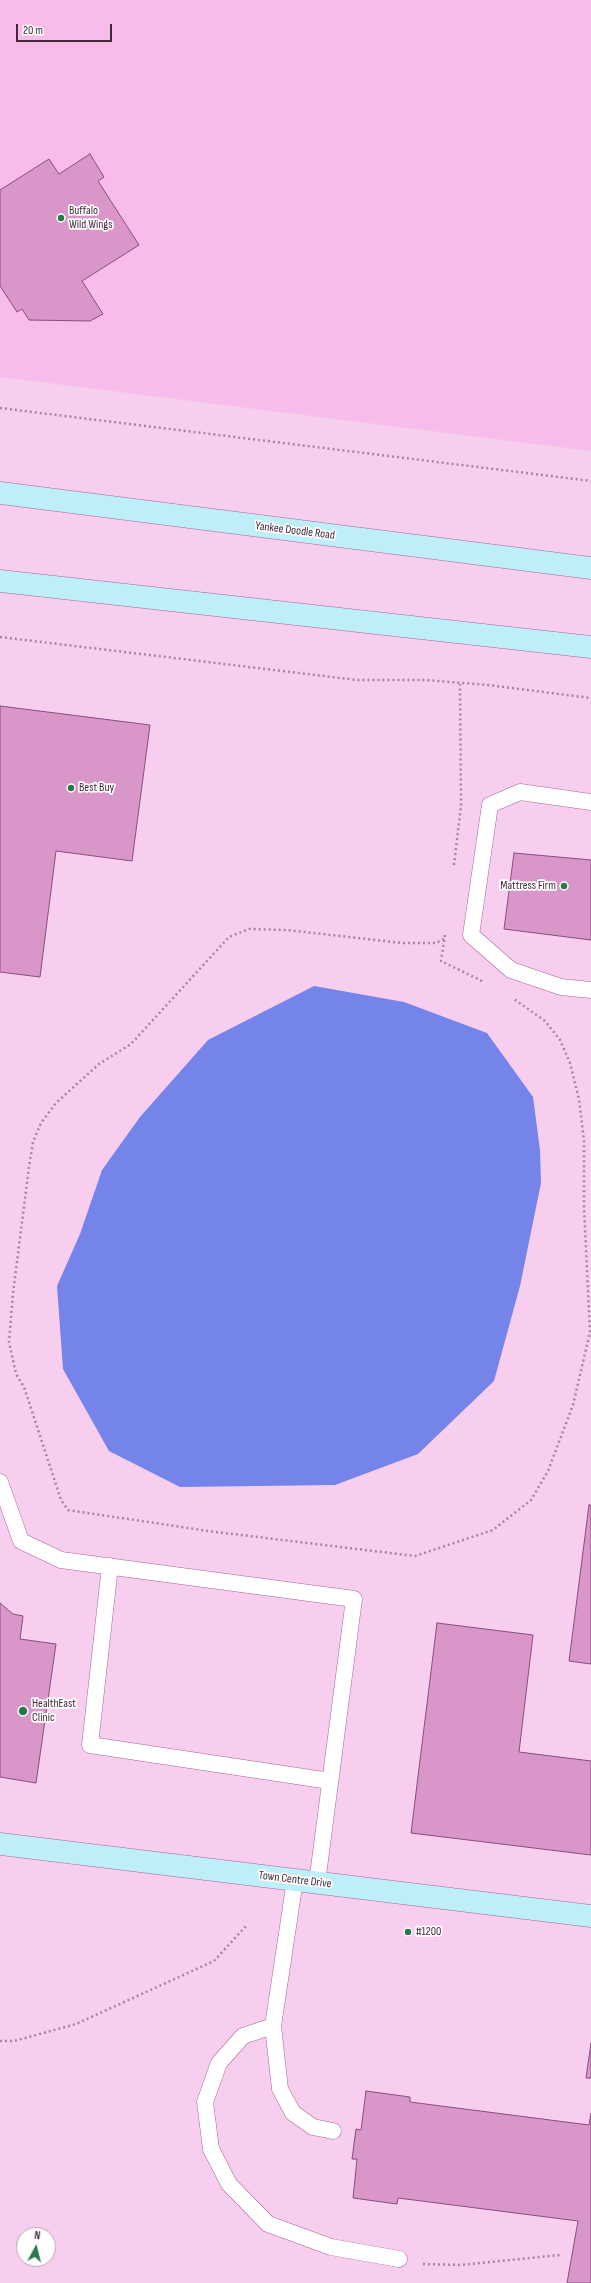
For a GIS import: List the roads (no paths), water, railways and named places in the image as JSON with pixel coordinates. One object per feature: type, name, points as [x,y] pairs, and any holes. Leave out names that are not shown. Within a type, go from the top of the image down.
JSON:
[{"type":"main road","name":"Yankee Doodle Road","points":[[0,494],[591,568]]},
{"type":"main road","points":[[0,498],[47,499]]},
{"type":"main road","points":[[0,581],[591,647]]},
{"type":"main road","name":"Town Centre Drive","points":[[0,1844],[591,1916]]},
{"type":"lane","points":[[591,802],[520,792],[490,805],[471,935],[511,970],[561,987],[591,990]]},
{"type":"lane","points":[[0,1482],[21,1540],[61,1560],[354,1599],[317,1883]]},
{"type":"lane","points":[[110,1566],[90,1745],[330,1781]]},
{"type":"lane","points":[[295,1880],[273,2026],[280,2089],[293,2113],[313,2127],[333,2131]]},
{"type":"lane","points":[[273,2026],[243,2036],[219,2063],[204,2102],[211,2150],[229,2184],[268,2224],[331,2247],[399,2259]]},
{"type":"water","points":[[314,986],[404,1002],[487,1033],[533,1097],[540,1150],[541,1183],[520,1286],[494,1381],[418,1454],[335,1485],[180,1487],[109,1451],[63,1369],[57,1286],[80,1234],[102,1170],[140,1117],[208,1040]]},
{"type":"place","name":"Buffalo Wild Wings","points":[[61,218]]},
{"type":"place","name":"Best Buy","points":[[71,788]]},
{"type":"place","name":"Mattress Firm","points":[[564,886]]},
{"type":"place","name":"HealthEast Clinic","points":[[23,1711]]},
{"type":"place","name":"#1200","points":[[408,1932]]}]
